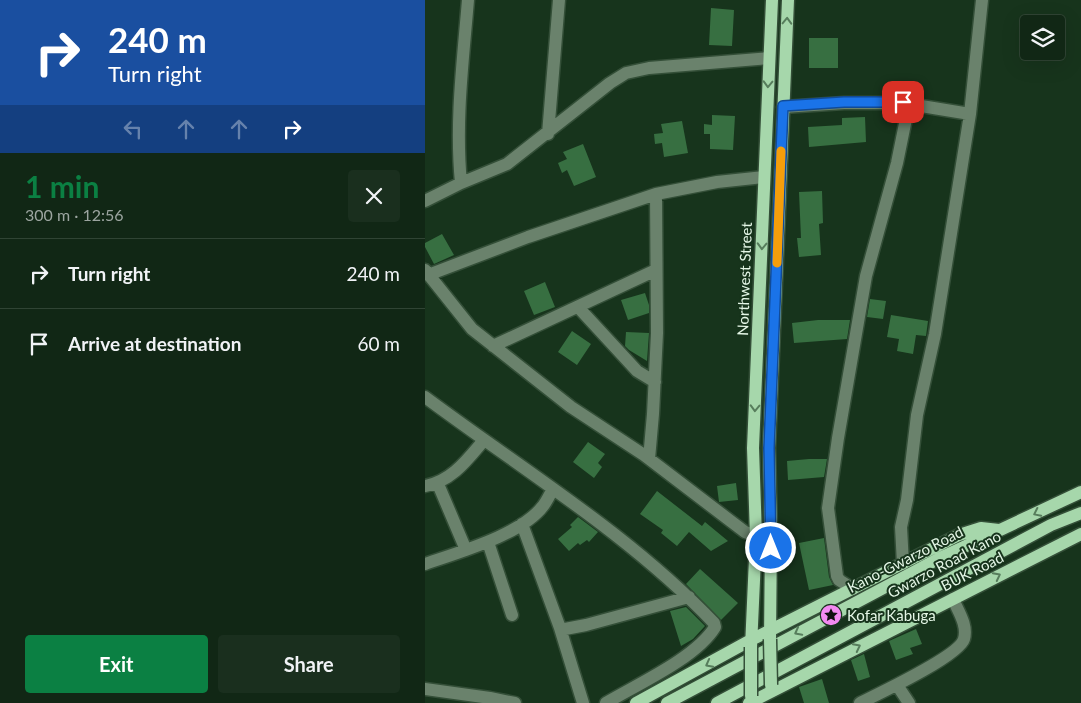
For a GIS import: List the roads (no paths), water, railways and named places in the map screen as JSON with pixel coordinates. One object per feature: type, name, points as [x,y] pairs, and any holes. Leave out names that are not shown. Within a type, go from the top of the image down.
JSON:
[{"type":"main road","name":"Northwest Street","points":[[751,701],[751,644],[756,560],[753,448],[772,0]]},
{"type":"main road","points":[[772,694],[769,635],[771,560],[769,448],[788,0]]},
{"type":"main road","name":"Kano-Gwarzo Road","points":[[667,703],[938,559],[1081,492]]},
{"type":"main road","name":"Gwarzo Road Kano","points":[[717,703],[1051,525],[1081,513]]},
{"type":"main road","points":[[1051,525],[1067,541]]},
{"type":"main road","points":[[636,703],[959,535],[981,528],[999,530]]},
{"type":"main road","name":"BUK Road","points":[[751,701],[772,694],[1081,534]]},
{"type":"street","points":[[461,183],[458,126],[468,0]]},
{"type":"street","points":[[548,134],[559,0]]},
{"type":"street","points":[[903,564],[901,527],[907,500],[917,415],[935,334],[969,114],[982,0]]},
{"type":"street","points":[[425,201],[461,183],[507,164],[548,134],[611,83],[626,74],[649,68],[769,58]]},
{"type":"street","points":[[783,106],[844,102],[909,104],[969,114]]},
{"type":"street","points":[[853,589],[839,580],[837,576],[828,508],[866,276],[897,163],[909,104]]},
{"type":"street","points":[[756,536],[745,532],[649,459],[571,407],[493,346],[473,329],[427,273],[655,194],[717,182],[764,177]]},
{"type":"street","points":[[649,459],[657,333],[655,194]]},
{"type":"street","points":[[493,346],[656,270]]},
{"type":"street","points":[[578,307],[637,371],[655,382]]},
{"type":"street","points":[[426,402],[553,489],[640,554],[689,597],[714,623],[715,627],[709,637],[690,654],[606,703]]},
{"type":"street","points":[[466,550],[431,485],[463,466],[484,440]]},
{"type":"street","points":[[425,564],[489,542],[522,524],[543,506],[553,489]]},
{"type":"street","points":[[522,524],[560,628],[583,703]]},
{"type":"street","points":[[489,542],[512,615]]},
{"type":"street","points":[[560,628],[565,629],[586,625],[689,597]]},
{"type":"street","points":[[859,703],[897,685],[948,656],[961,644],[964,639],[964,624],[953,599]]},
{"type":"street","points":[[897,685],[909,703]]},
{"type":"street","points":[[425,689],[515,703]]},
{"type":"place","name":"Kofar Kabuga","points":[[831,615]]}]
